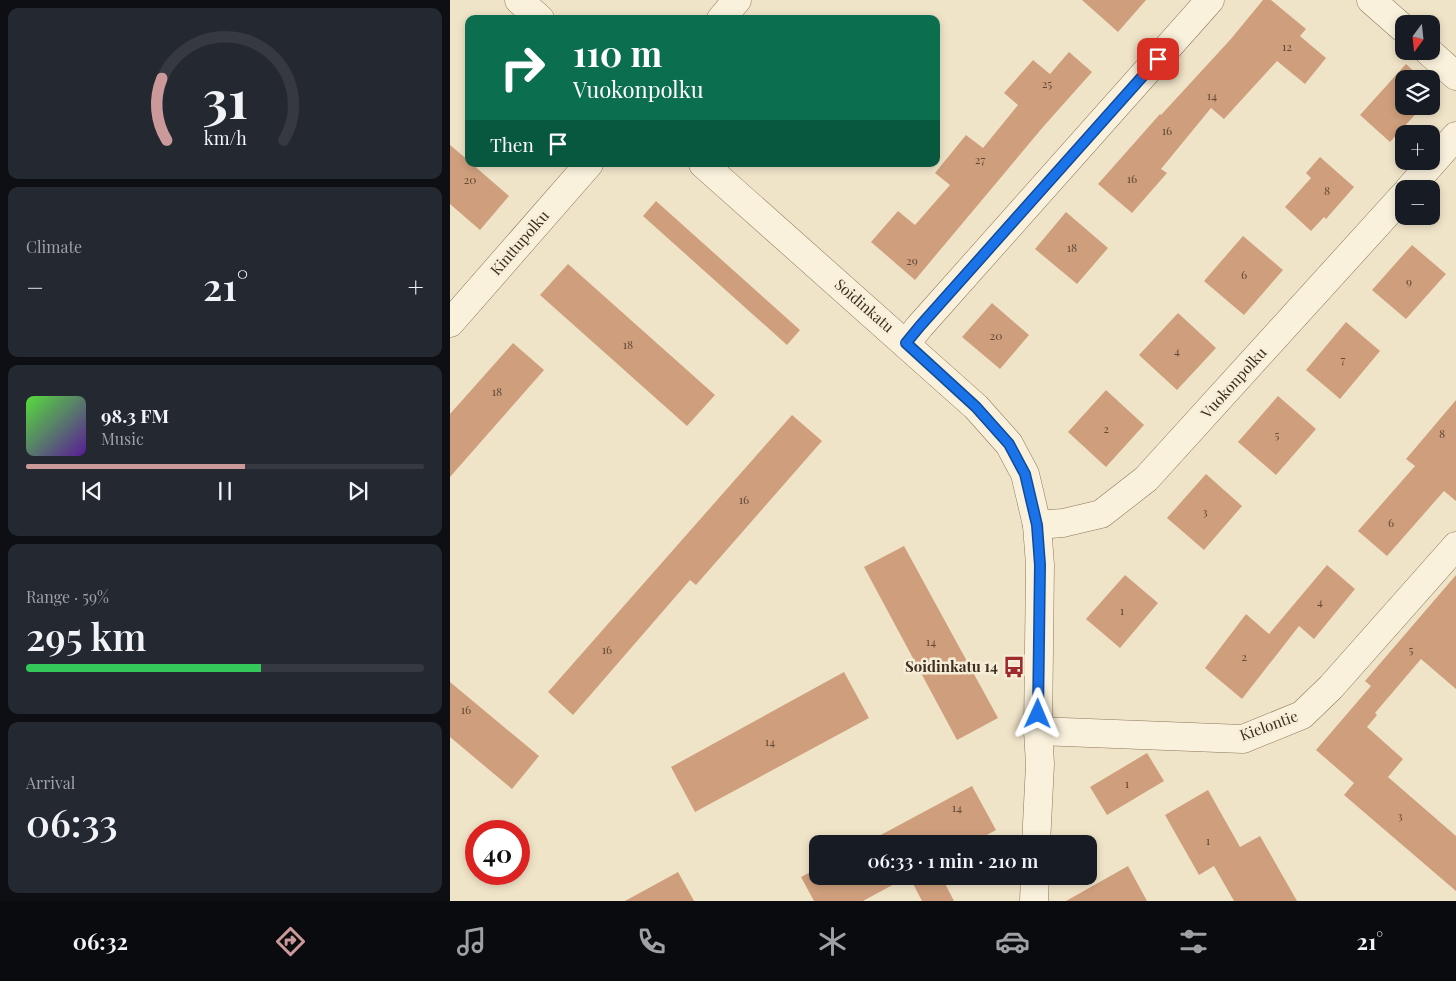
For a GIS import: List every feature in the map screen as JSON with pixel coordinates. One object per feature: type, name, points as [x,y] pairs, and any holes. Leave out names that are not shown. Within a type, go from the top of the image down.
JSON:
[{"type":"street","points":[[519,0],[536,15]]},
{"type":"street","points":[[724,15],[737,0]]},
{"type":"street","points":[[906,343],[1210,0]]},
{"type":"street","points":[[1371,0],[1395,22]]},
{"type":"street","points":[[1438,60],[1456,76]]},
{"type":"street","points":[[1418,180],[1456,136]]},
{"type":"street","name":"Kinttupolku","points":[[450,323],[587,167]]},
{"type":"street","name":"Soidinkatu","points":[[706,167],[976,407],[1009,444],[1025,474],[1037,525],[1040,565],[1038,732],[1040,764],[1036,835]]},
{"type":"street","name":"Vuokonpolku","points":[[1037,525],[1063,523],[1101,514],[1146,479],[1395,205]]},
{"type":"street","name":"Kielontie","points":[[1038,732],[1243,739],[1302,715],[1331,687],[1456,546]]},
{"type":"street","points":[[1034,901],[1035,885]]},
{"type":"building","points":[[1082,0],[1146,0],[1118,32]]},
{"type":"building","points":[[1263,0],[1271,0],[1306,29],[1300,36],[1326,58],[1305,84],[1277,61],[1224,119],[1211,108],[1161,169],[1167,173],[1132,213],[1098,184],[1160,114],[1230,40]]},
{"type":"building","points":[[1069,52],[1092,72],[1043,127],[915,280],[871,242],[898,211],[915,225],[950,185],[935,173],[966,135],[983,148],[1018,105],[1004,93],[1033,60],[1050,74]]},
{"type":"building","points":[[1406,64],[1412,70],[1401,70]]},
{"type":"building","points":[[1395,76],[1395,115],[1415,115],[1406,125],[1395,125],[1395,137],[1390,142],[1360,115]]},
{"type":"building","points":[[450,145],[465,158],[465,167],[475,167],[509,196],[480,230],[450,204]]},
{"type":"building","points":[[1320,157],[1354,187],[1326,219],[1324,217],[1311,231],[1285,207],[1311,178],[1306,173]]},
{"type":"building","points":[[656,201],[800,330],[787,345],[643,216]]},
{"type":"building","points":[[1066,212],[1108,248],[1077,284],[1035,249]]},
{"type":"building","points":[[1243,236],[1283,270],[1244,315],[1204,281]]},
{"type":"building","points":[[1412,245],[1446,274],[1406,319],[1372,290]]},
{"type":"building","points":[[568,264],[715,395],[687,426],[540,295]]},
{"type":"building","points":[[992,303],[1029,335],[1000,369],[962,337]]},
{"type":"building","points":[[1178,313],[1216,348],[1177,390],[1139,355]]},
{"type":"building","points":[[1346,322],[1380,351],[1340,399],[1306,370]]},
{"type":"building","points":[[513,343],[544,370],[450,477],[450,414]]},
{"type":"building","points":[[1106,390],[1144,425],[1106,467],[1068,432]]},
{"type":"building","points":[[1278,396],[1316,429],[1276,475],[1238,442]]},
{"type":"building","points":[[1456,400],[1456,501],[1444,491],[1387,556],[1358,531],[1415,466],[1406,459]]},
{"type":"building","points":[[792,415],[822,441],[696,585],[690,580],[573,715],[548,692]]},
{"type":"building","points":[[1206,474],[1242,506],[1204,550],[1167,518]]},
{"type":"building","points":[[904,546],[998,718],[957,740],[864,567]]},
{"type":"building","points":[[1327,565],[1355,589],[1314,639],[1299,626],[1242,699],[1205,668],[1246,614],[1269,634]]},
{"type":"building","points":[[1125,575],[1158,603],[1120,648],[1086,619]]},
{"type":"building","points":[[1456,575],[1456,689],[1421,659],[1375,713],[1377,715],[1367,727],[1403,759],[1388,777],[1456,836],[1456,891],[1344,795],[1354,783],[1316,750],[1371,686],[1365,681]]},
{"type":"building","points":[[844,672],[869,718],[695,812],[671,767]]},
{"type":"building","points":[[450,682],[539,756],[512,789],[450,737]]},
{"type":"building","points":[[1147,753],[1164,781],[1107,815],[1090,787]]},
{"type":"building","points":[[972,786],[996,830],[987,835],[881,835]]},
{"type":"building","points":[[1208,790],[1240,847],[1260,836],[1297,901],[1234,901],[1214,866],[1199,875],[1165,815]]},
{"type":"building","points":[[1128,866],[1147,901],[1066,901]]},
{"type":"building","points":[[678,872],[694,901],[625,901]]},
{"type":"building","points":[[809,873],[809,885],[892,885],[863,901],[814,901],[801,877]]},
{"type":"building","points":[[914,885],[946,885],[954,901],[922,901]]},
{"type":"place","name":"Soidinkatu 14","points":[[1014,667]]},
{"type":"route","points":[[1038,714],[1040,565],[1037,525],[1025,474],[1009,444],[976,407],[906,343],[1158,59]]}]
